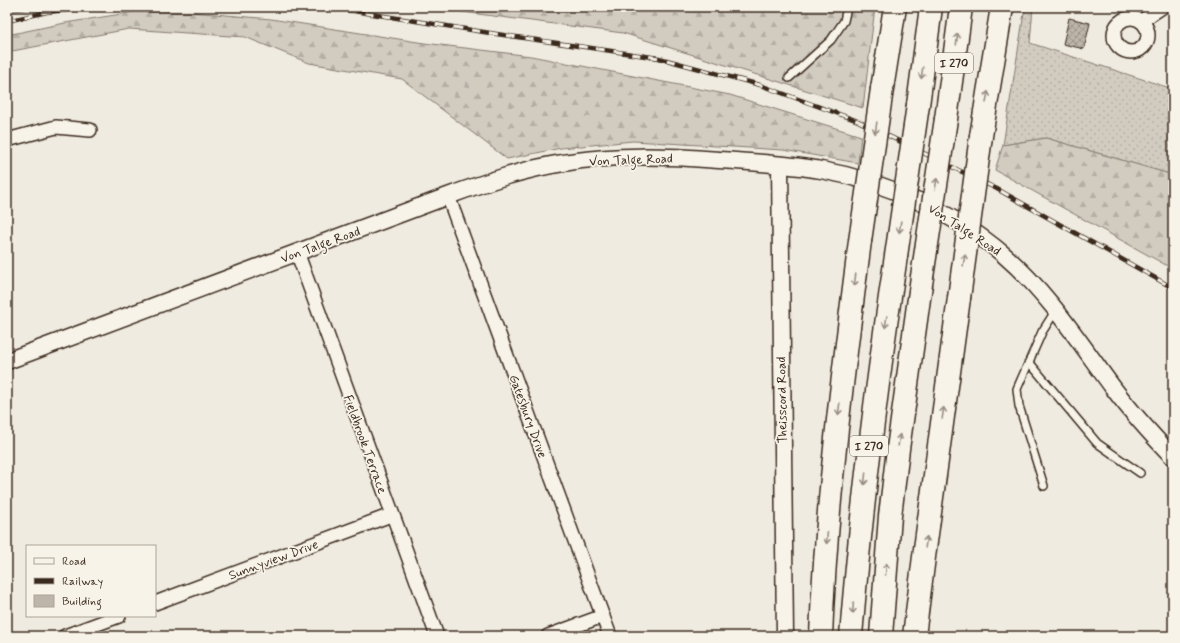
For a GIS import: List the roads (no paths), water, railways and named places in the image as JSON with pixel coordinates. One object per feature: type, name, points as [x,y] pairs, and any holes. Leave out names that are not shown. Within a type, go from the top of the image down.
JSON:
[{"type":"highway","points":[[821,636],[834,458],[860,241],[895,7]]},
{"type":"highway","name":"I 270","points":[[851,636],[869,446],[931,7]]},
{"type":"highway","name":"I 270","points":[[881,636],[898,449],[961,7]]},
{"type":"highway","points":[[914,636],[981,136],[1002,7]]},
{"type":"street","points":[[1141,20],[1162,7]]},
{"type":"street","points":[[7,140],[56,127],[90,130]]},
{"type":"street","name":"Von Talge Road","points":[[7,361],[483,183],[539,168],[561,163],[610,157],[660,156],[780,165],[822,170],[865,181],[926,204],[945,214],[1004,254],[1041,291],[1115,390],[1147,429],[1173,456]]},
{"type":"street","name":"Theisscord Road","points":[[780,165],[780,341],[785,636]]},
{"type":"street","name":"Gatesbury Drive","points":[[448,196],[610,636]]},
{"type":"street","name":"Fieldbrook Terrace","points":[[296,252],[437,636]]},
{"type":"street","name":"Sunnyview Drive","points":[[156,602],[392,515]]},
{"type":"street","points":[[548,636],[603,616]]},
{"type":"street","points":[[65,636],[116,617]]},
{"type":"lane","points":[[789,78],[831,40],[844,21],[847,7]]},
{"type":"lane","points":[[1044,486],[1019,406],[1017,389],[1042,332],[1056,310]]},
{"type":"lane","points":[[1030,362],[1097,443],[1140,473]]},
{"type":"railway","points":[[7,21],[47,12],[94,7]]},
{"type":"railway","points":[[329,7],[659,58],[760,85],[858,121],[997,189],[1173,288]]}]
